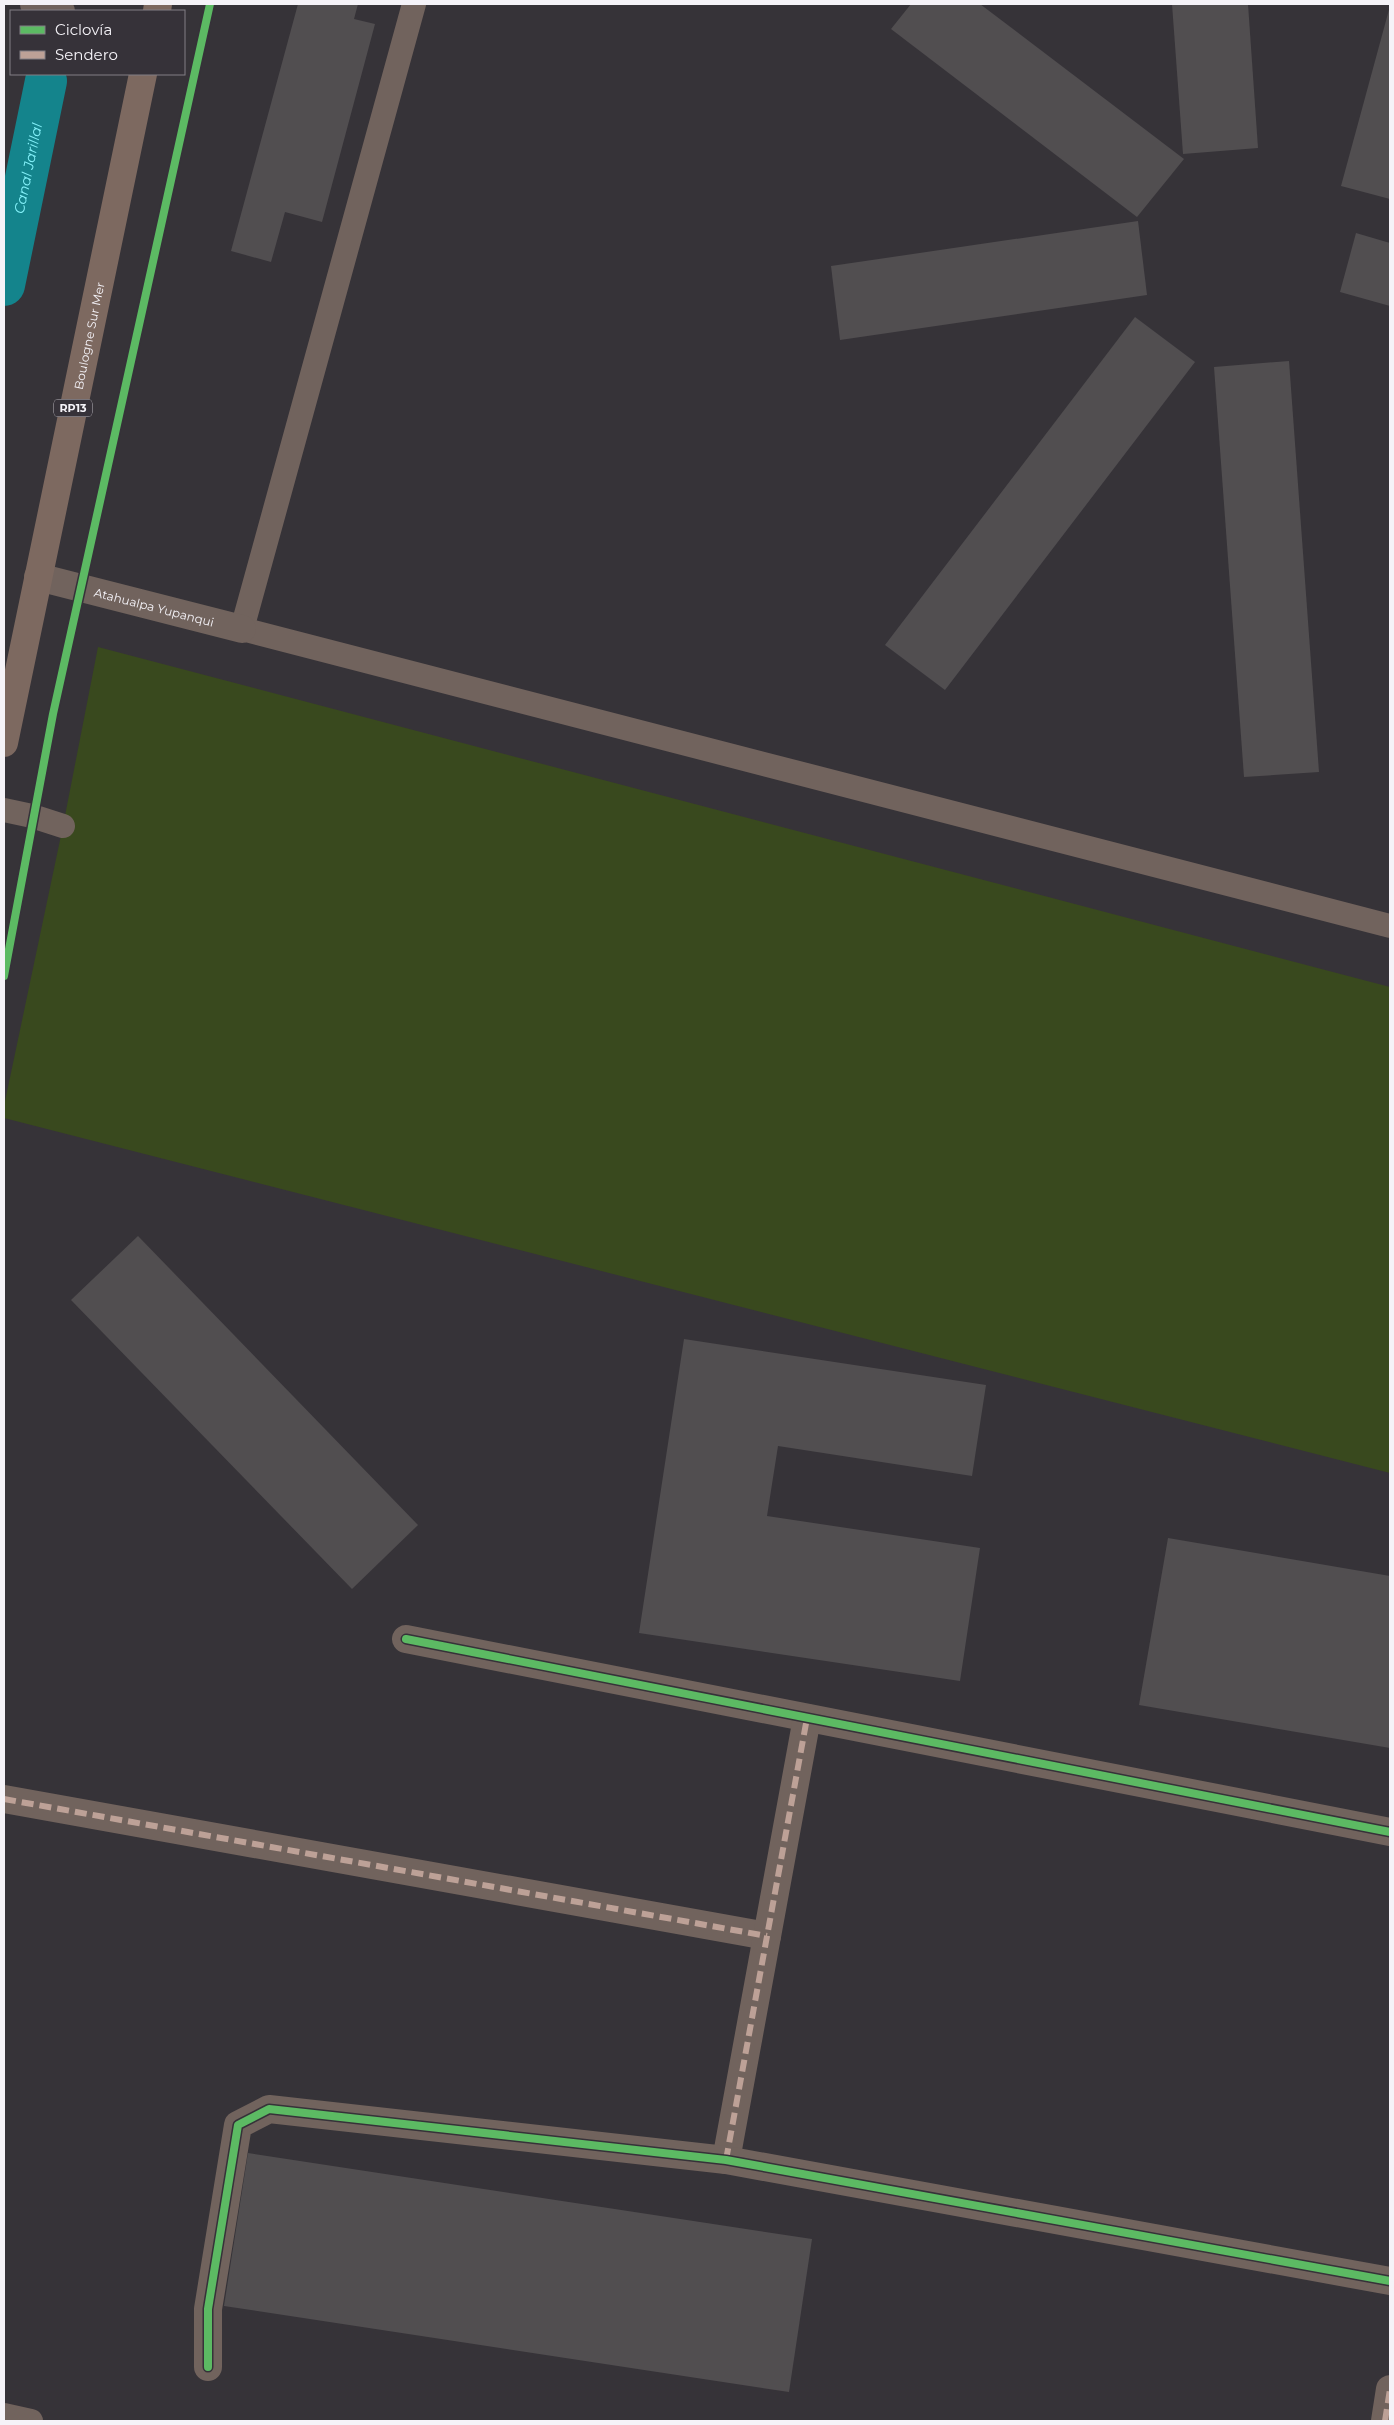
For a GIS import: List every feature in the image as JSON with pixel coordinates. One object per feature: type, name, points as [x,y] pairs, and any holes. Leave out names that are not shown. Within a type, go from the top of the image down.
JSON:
[{"type":"main road","name":"Boulogne Sur Mer","points":[[4,743],[143,75]]},
{"type":"street","points":[[34,4],[57,10]]},
{"type":"street","name":"Atahualpa Yupanqui","points":[[38,577],[242,629]]},
{"type":"street","points":[[406,1639],[1390,1832]]},
{"type":"street","points":[[726,2160],[807,1718]]},
{"type":"street","points":[[4,1799],[767,1936]]},
{"type":"street","points":[[208,2367],[208,2310],[238,2125],[270,2108],[726,2160],[1390,2281]]},
{"type":"street","points":[[1384,2421],[1390,2389]]},
{"type":"lane","points":[[414,4],[242,629],[1390,926]]},
{"type":"lane","points":[[4,810],[32,816],[63,826]]},
{"type":"lane","points":[[4,2415],[31,2421]]},
{"type":"green space","points":[[98,647],[1390,987],[1390,1473],[4,1118],[4,1106],[63,826]]},
{"type":"building","points":[[298,4],[358,4],[354,19],[375,24],[322,222],[285,212],[271,262],[231,251]]},
{"type":"building","points":[[911,4],[980,4],[1184,159],[1137,217],[891,29]]},
{"type":"building","points":[[1172,4],[1248,4],[1258,148],[1183,154]]},
{"type":"building","points":[[1390,6],[1390,199],[1341,186]]},
{"type":"building","points":[[1138,221],[1147,295],[840,340],[831,266]]},
{"type":"building","points":[[1356,233],[1390,243],[1390,306],[1340,292]]},
{"type":"building","points":[[1135,317],[1195,362],[945,690],[885,645]]},
{"type":"building","points":[[1289,361],[1319,772],[1244,777],[1214,367]]},
{"type":"building","points":[[138,1236],[418,1525],[352,1589],[71,1300]]},
{"type":"building","points":[[684,1339],[986,1385],[972,1476],[778,1446],[767,1516],[980,1548],[960,1681],[639,1633]]},
{"type":"building","points":[[1168,1538],[1390,1576],[1390,1748],[1139,1705]]},
{"type":"building","points":[[248,2153],[812,2239],[789,2392],[224,2306]]},
{"type":"waterway","name":"Canal Jarillal","points":[[4,285],[46,81]]},
{"type":"marked path","points":[[726,2160],[807,1718]]},
{"type":"marked path","points":[[4,1799],[767,1936]]},
{"type":"marked path","points":[[1385,2421],[1390,2389]]},
{"type":"cycle path","points":[[4,976],[53,714],[210,4]]},
{"type":"cycle path","points":[[406,1639],[1390,1832]]},
{"type":"cycle path","points":[[208,2367],[208,2309],[238,2125],[269,2109],[726,2160],[1390,2281]]}]
